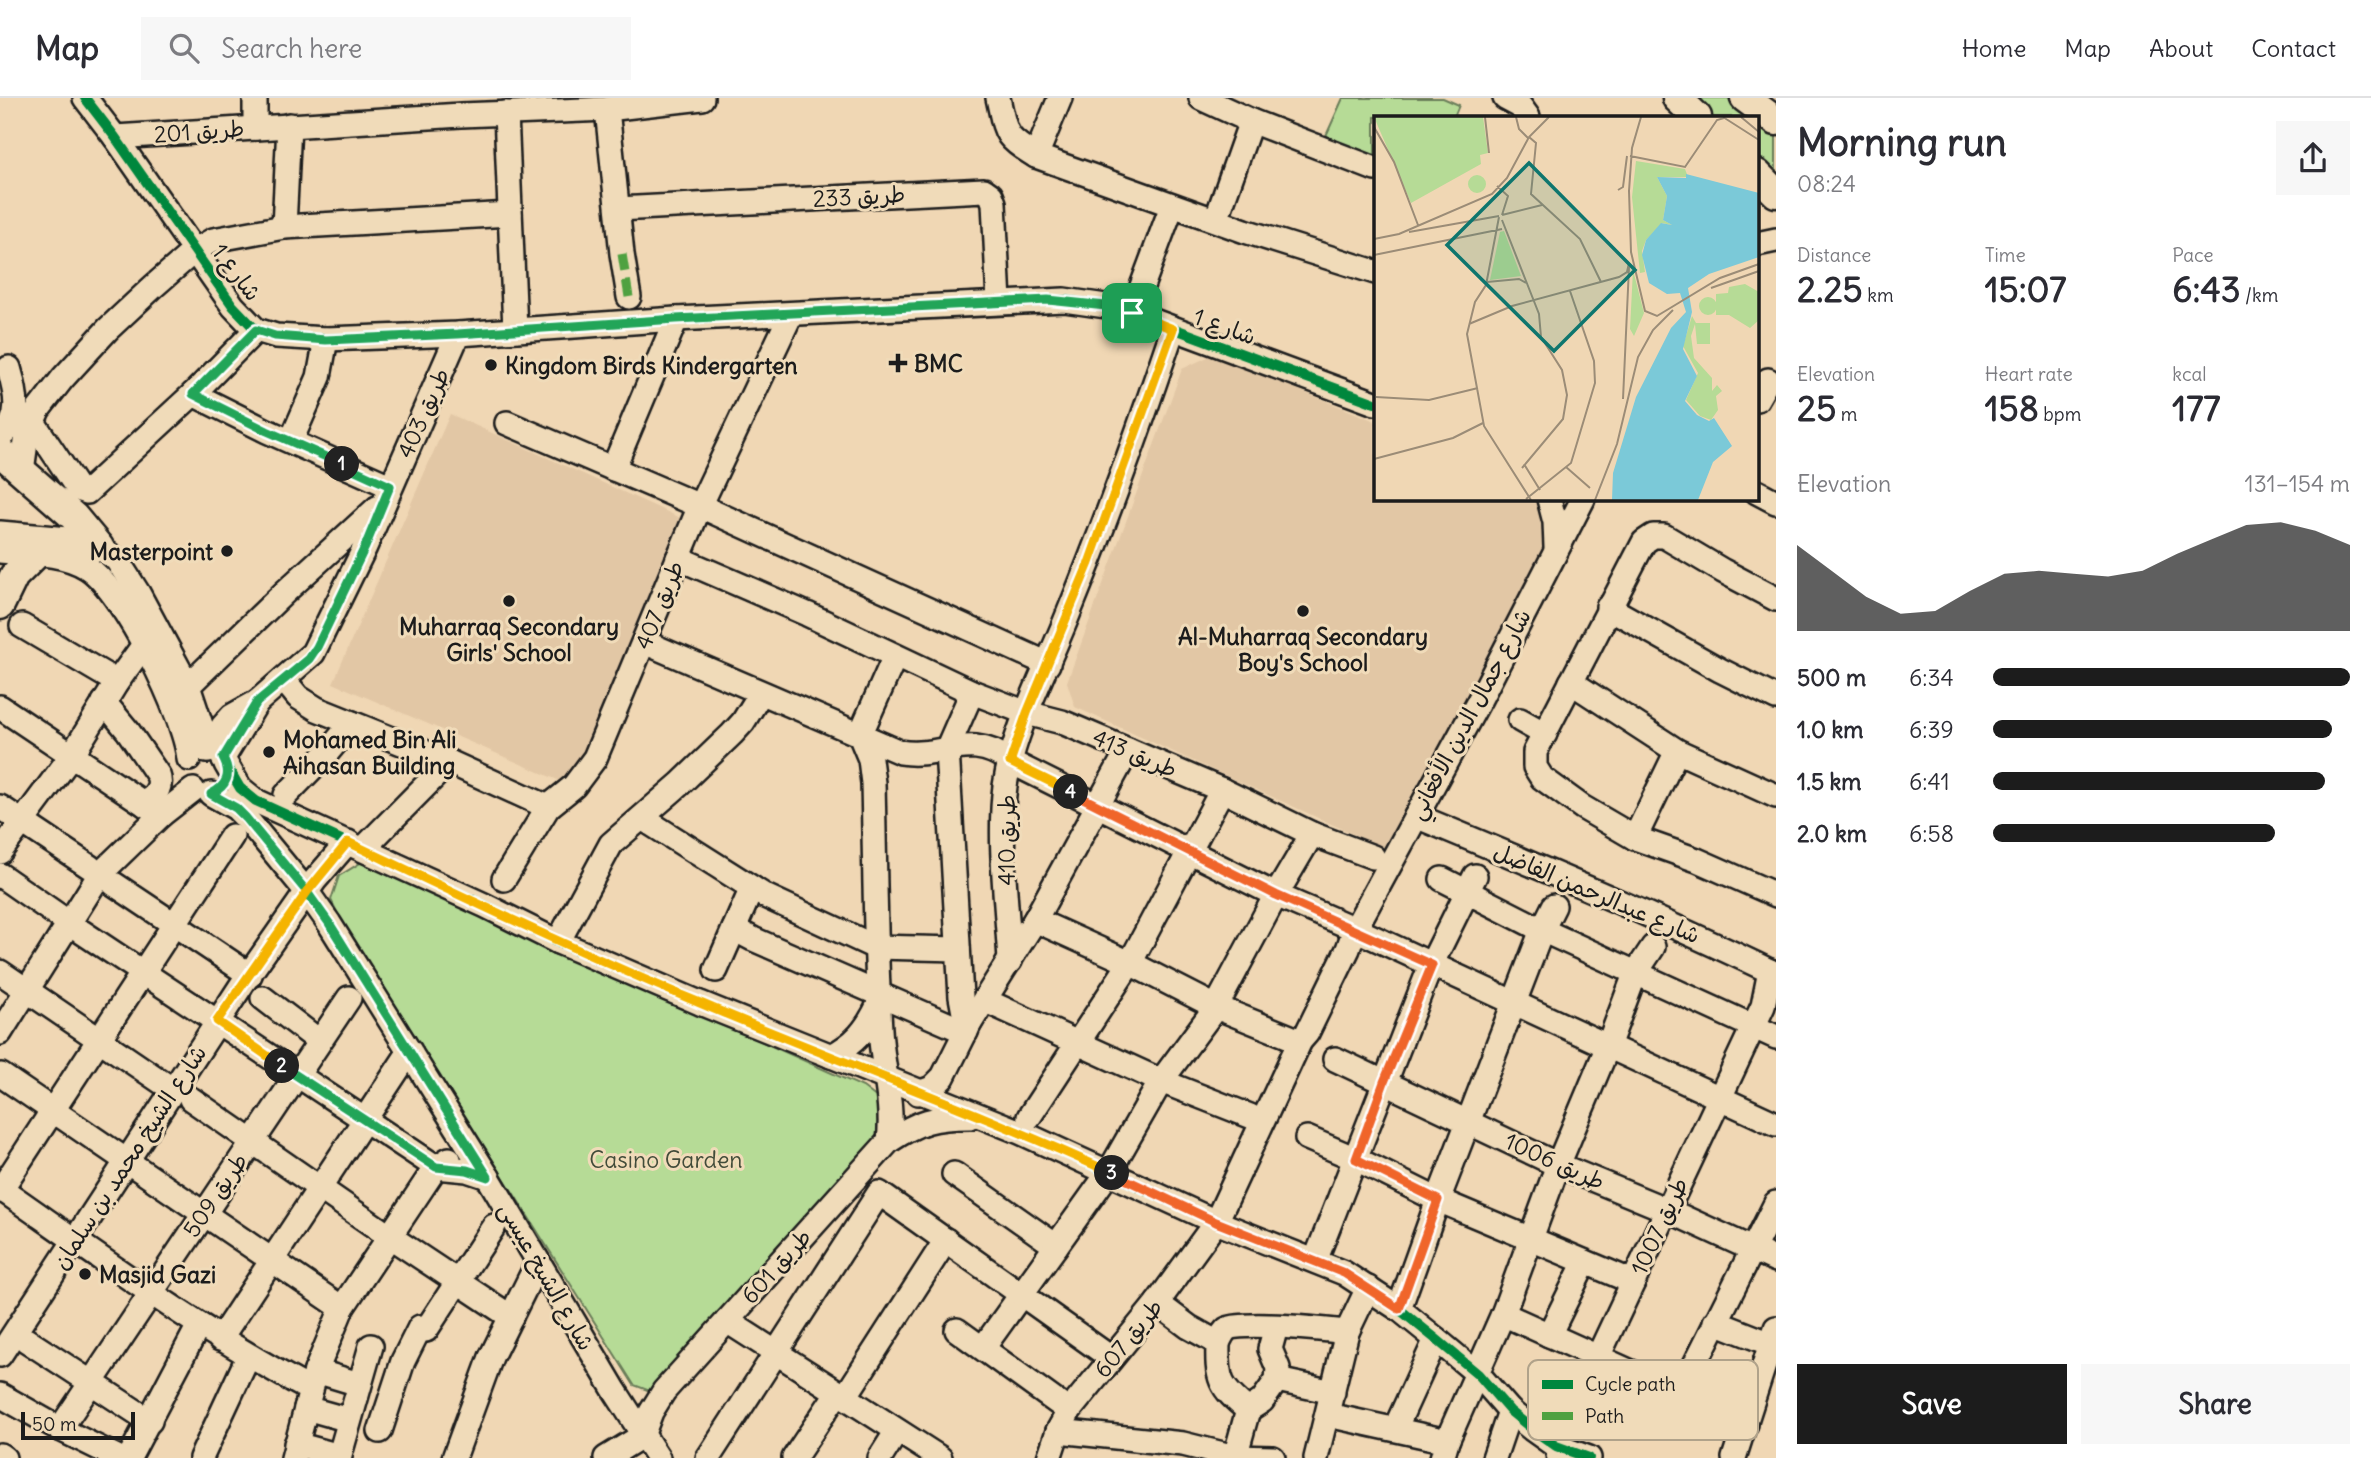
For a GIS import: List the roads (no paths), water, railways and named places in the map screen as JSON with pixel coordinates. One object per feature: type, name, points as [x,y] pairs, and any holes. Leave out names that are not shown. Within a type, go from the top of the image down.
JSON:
[{"type":"main road","points":[[1674,98],[1696,116]]},
{"type":"main road","points":[[1745,98],[1776,121]]},
{"type":"main road","points":[[1758,175],[1776,193]]},
{"type":"main road","points":[[0,452],[74,517],[99,547]]},
{"type":"main road","points":[[0,605],[15,576],[37,553]]},
{"type":"street","name":"شارع 1","points":[[85,98],[233,306],[256,330],[275,336],[326,340],[458,334],[676,319],[1064,300],[1132,313],[1374,403]]},
{"type":"street","points":[[255,98],[255,128]]},
{"type":"street","name":"طريق 201","points":[[115,137],[289,125],[460,106],[506,113],[607,109],[702,98]]},
{"type":"street","points":[[998,98],[1003,123],[1012,143],[1036,156],[1245,231],[1374,272]]},
{"type":"street","points":[[1036,156],[1060,98]]},
{"type":"street","points":[[1201,98],[1251,121],[1374,169]]},
{"type":"street","points":[[1505,98],[1520,106],[1527,116]]},
{"type":"street","points":[[1674,98],[1680,116]]},
{"type":"street","points":[[607,109],[629,297]]},
{"type":"street","points":[[506,113],[515,330]]},
{"type":"street","points":[[1216,220],[1251,121]]},
{"type":"street","points":[[284,227],[289,125]]},
{"type":"street","name":"طريق 233","points":[[618,209],[984,190],[991,195],[994,203],[999,302]]},
{"type":"street","points":[[1132,313],[1172,205]]},
{"type":"street","points":[[22,471],[24,448],[38,410],[63,378],[108,329],[194,251],[213,240],[284,227],[510,214]]},
{"type":"street","points":[[1758,244],[1776,240]]},
{"type":"street","name":"طريق 407","points":[[503,879],[548,807],[574,786],[595,758],[700,506],[791,314]]},
{"type":"street","points":[[613,469],[676,319]]},
{"type":"street","name":"طريق 410","points":[[1010,961],[1002,817],[1010,762],[1027,713],[1089,563],[1173,329]]},
{"type":"street","points":[[33,422],[78,489],[87,492],[193,394],[256,330]]},
{"type":"street","name":"طريق 403","points":[[202,792],[220,790],[226,782],[228,773],[211,757],[257,702],[309,659],[317,647],[365,547],[458,334]]},
{"type":"street","points":[[291,441],[319,377],[326,340]]},
{"type":"street","points":[[0,437],[12,427],[16,407],[15,388],[9,368],[29,384],[38,386],[63,378]]},
{"type":"street","points":[[188,685],[386,494],[291,441],[193,394]]},
{"type":"street","points":[[507,423],[700,506],[1048,664]]},
{"type":"street","points":[[1758,493],[1776,502]]},
{"type":"street","points":[[1549,500],[1555,522],[1556,548]]},
{"type":"street","name":"شارع جمال الدين الأفغاني","points":[[1216,1222],[1300,1041],[1303,1025],[1340,946],[1355,929],[1480,699],[1582,500]]},
{"type":"street","points":[[0,533],[79,540],[99,547],[117,560],[188,685],[211,757]]},
{"type":"street","points":[[1776,599],[1664,536],[1653,536],[1644,542],[1608,607],[1535,752],[1535,767],[1542,778],[1582,807],[1635,838],[1698,860],[1776,895]]},
{"type":"street","points":[[0,551],[37,553],[70,559],[89,568],[122,604],[173,701],[211,757],[247,795],[558,942],[918,1093],[1020,1132],[1216,1222],[1344,1273],[1399,1309],[1478,1374],[1510,1411],[1528,1426]]},
{"type":"street","name":"طريق 413","points":[[678,558],[807,614],[972,692],[1027,713],[1062,722],[1222,790],[1312,834],[1373,857]]},
{"type":"street","points":[[1608,607],[1720,670],[1775,696]]},
{"type":"street","points":[[22,625],[117,682]]},
{"type":"street","points":[[644,642],[888,748],[914,754],[973,745],[1002,755],[1010,762],[1276,895],[1776,1124]]},
{"type":"street","points":[[0,852],[72,755],[117,682],[143,646]]},
{"type":"street","points":[[889,1141],[891,1109],[885,1078],[875,947],[873,783],[870,759],[860,735],[895,656]]},
{"type":"street","points":[[284,680],[307,704],[449,762],[548,807]]},
{"type":"street","points":[[1571,682],[1677,751],[1775,793]]},
{"type":"street","points":[[968,1028],[962,1004],[947,749],[972,692]]},
{"type":"street","points":[[558,942],[611,844],[732,734],[761,693]]},
{"type":"street","points":[[0,1032],[28,989],[76,928],[100,874],[153,810],[161,782],[158,775],[104,702]]},
{"type":"street","points":[[0,707],[153,810]]},
{"type":"street","points":[[1520,720],[1545,734]]},
{"type":"street","points":[[286,795],[352,723]]},
{"type":"street","points":[[918,1093],[939,1083],[984,1000],[1035,920],[1128,750]]},
{"type":"street","points":[[1635,838],[1677,751]]},
{"type":"street","points":[[202,792],[187,784],[185,767],[211,757]]},
{"type":"street","name":"شارع الشيخ محمد بن سلمان","points":[[0,1355],[217,1021],[307,892],[355,845],[449,762]]},
{"type":"street","points":[[1029,1117],[1129,963],[1222,790]]},
{"type":"street","points":[[153,810],[202,792]]},
{"type":"street","name":"شارع الشيخ عيسى","points":[[202,792],[236,808],[307,892],[461,1133],[642,1436],[658,1458]]},
{"type":"street","points":[[0,807],[90,867]]},
{"type":"street","name":"شارع عبدالرحمن الفاضل","points":[[1416,816],[1565,877],[1717,944],[1773,972]]},
{"type":"street","points":[[642,818],[751,888],[875,947],[958,949]]},
{"type":"street","points":[[983,1349],[1109,1172],[1161,1081],[1216,1007],[1312,834]]},
{"type":"street","points":[[232,836],[144,974],[0,1189],[220,1339],[311,1390],[349,1420]]},
{"type":"street","points":[[0,875],[144,974],[436,1167],[467,1170],[488,1177]]},
{"type":"street","points":[[1442,879],[1471,884],[1542,930],[1635,974],[1764,1009],[1776,1037]]},
{"type":"street","points":[[114,884],[250,975]]},
{"type":"street","points":[[1315,1261],[1432,965],[1471,884]]},
{"type":"street","points":[[716,970],[751,888]]},
{"type":"street","points":[[1399,1309],[1468,1121],[1542,930],[1554,906]]},
{"type":"street","points":[[1035,920],[1216,1007],[1300,1041]]},
{"type":"street","points":[[734,929],[878,1000],[968,1028]]},
{"type":"street","points":[[1328,1415],[1395,1429],[1445,1450],[1503,1314],[1558,1166],[1635,974],[1653,947]]},
{"type":"street","points":[[0,972],[163,1083]]},
{"type":"street","name":"طريق 1007","points":[[1597,1360],[1764,1009],[1765,988],[1773,972]]},
{"type":"street","points":[[263,998],[319,1041]]},
{"type":"street","name":"طريق 509","points":[[60,1429],[349,998]]},
{"type":"street","points":[[831,1055],[859,1037],[878,1000]]},
{"type":"street","points":[[984,1000],[1161,1081],[1250,1116]]},
{"type":"street","points":[[220,1339],[410,1051]]},
{"type":"street","name":"طريق 1006","points":[[1335,1059],[1558,1166],[1667,1210],[1776,1259]]},
{"type":"street","points":[[1,1075],[342,1308]]},
{"type":"street","points":[[191,1099],[511,1317]]},
{"type":"street","name":"طريق 601","points":[[642,1436],[651,1412],[664,1391],[889,1141],[920,1122],[946,1117],[978,1117]]},
{"type":"street","points":[[371,1346],[339,1457],[294,1451],[311,1390],[342,1308],[436,1167],[453,1154],[461,1133]]},
{"type":"street","points":[[1307,1138],[1438,1200],[1633,1282]]},
{"type":"street","points":[[954,1174],[1056,1246]]},
{"type":"street","points":[[708,1458],[879,1193],[1111,1358]]},
{"type":"street","points":[[1697,1360],[1776,1203]]},
{"type":"street","name":"طريق 607","points":[[1049,1458],[1063,1421],[1157,1303],[1216,1222]]},
{"type":"street","points":[[380,1431],[403,1361],[420,1327],[426,1330],[494,1226]]},
{"type":"street","points":[[794,1458],[946,1240]]},
{"type":"street","points":[[454,1458],[486,1369],[538,1262]]},
{"type":"street","points":[[1549,1335],[1585,1262]]},
{"type":"street","points":[[1316,1458],[1347,1332],[1368,1288]]},
{"type":"street","points":[[1157,1303],[1189,1327],[1218,1343]]},
{"type":"street","points":[[1503,1314],[1605,1360]]},
{"type":"street","points":[[727,1321],[940,1458]]},
{"type":"street","points":[[1716,1322],[1774,1339],[1758,1388]]},
{"type":"street","points":[[130,1458],[199,1325]]},
{"type":"street","points":[[1248,1410],[1226,1390],[1217,1374],[1218,1343],[1227,1329],[1233,1326],[1276,1327],[1347,1332]]},
{"type":"street","points":[[1235,1457],[1248,1410],[1262,1401],[1277,1380],[1278,1368],[1270,1349],[1276,1327]]},
{"type":"street","points":[[957,1330],[983,1349],[1063,1421],[1235,1457],[1273,1458]]},
{"type":"street","points":[[13,1333],[150,1421]]},
{"type":"street","points":[[1395,1429],[1436,1339]]},
{"type":"street","points":[[201,1458],[248,1357]]},
{"type":"street","points":[[1277,1380],[1333,1392]]},
{"type":"street","points":[[311,1390],[359,1384]]},
{"type":"street","points":[[615,1391],[634,1394],[664,1391]]},
{"type":"street","points":[[0,1395],[119,1458]]},
{"type":"street","points":[[1493,1458],[1510,1411]]},
{"type":"street","points":[[880,1458],[897,1431]]},
{"type":"street","points":[[606,1458],[642,1436]]},
{"type":"street","points":[[1544,1440],[1558,1452],[1589,1458]]},
{"type":"street","points":[[1734,1458],[1740,1440]]},
{"type":"place","name":"BMC","points":[[898,363]]},
{"type":"place","name":"Kingdom Birds Kindergarten","points":[[491,365]]},
{"type":"place","name":"Masterpoint","points":[[227,551]]},
{"type":"place","name":"Muharraq Secondary Girls' School","points":[[509,601]]},
{"type":"place","name":"Al-Muharraq Secondary Boy's School","points":[[1303,611]]},
{"type":"place","name":"Mohamed Bin Ali Aihasan Building","points":[[269,752]]},
{"type":"place","name":"Masjid Gazi","points":[[85,1274]]},
{"type":"park label","name":"Casino Garden","points":[[666,1159]]}]
